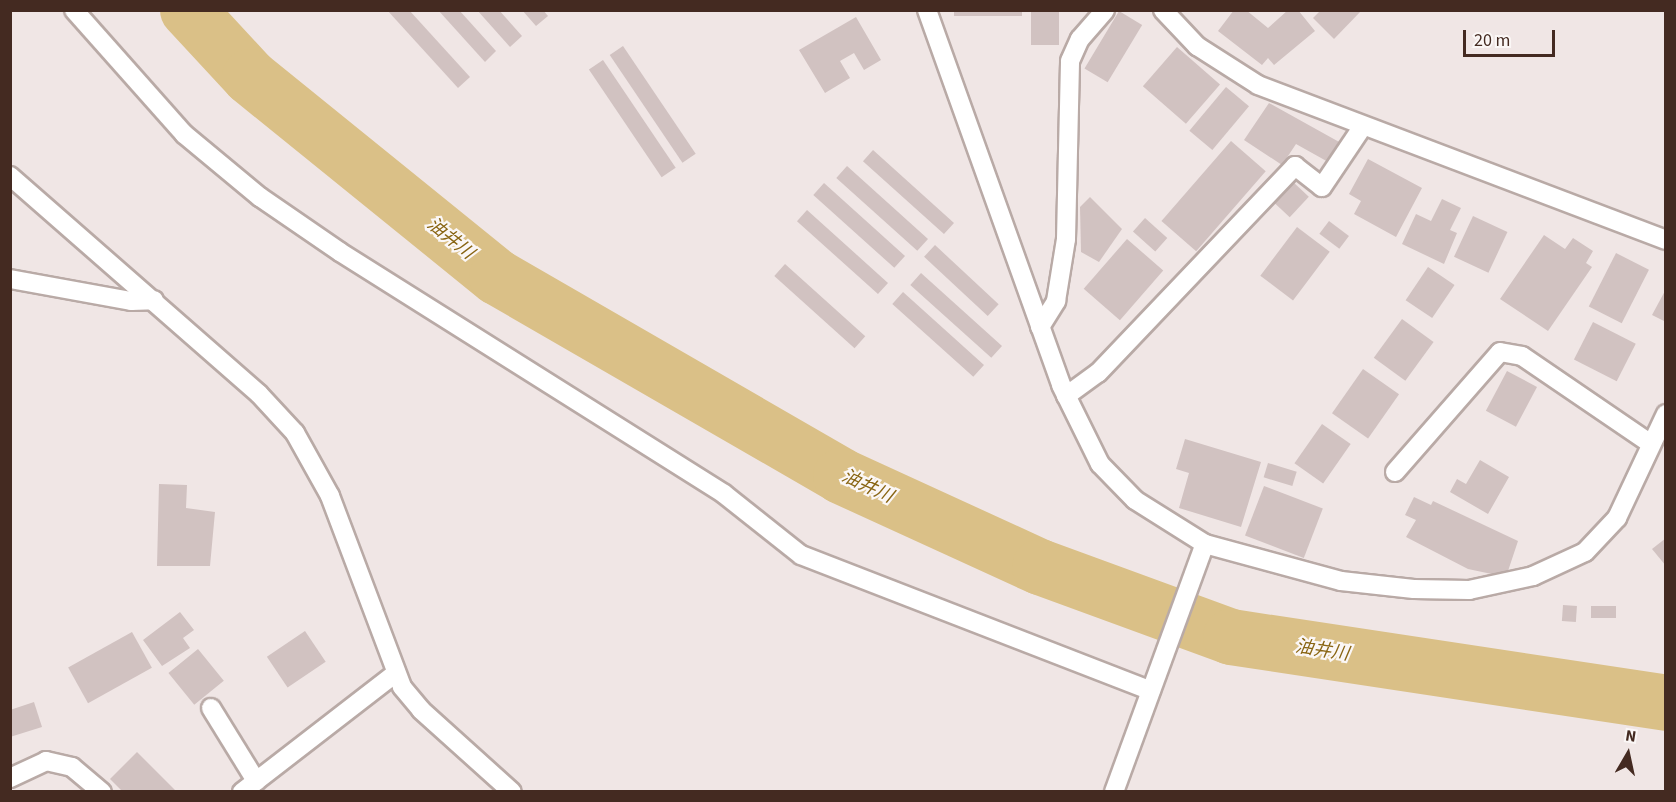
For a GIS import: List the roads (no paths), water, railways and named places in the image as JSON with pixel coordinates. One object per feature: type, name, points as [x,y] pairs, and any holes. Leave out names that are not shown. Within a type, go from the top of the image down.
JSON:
[{"type":"street","points":[[74,10],[184,134],[260,197],[340,252],[724,494],[801,555],[1151,691]]},
{"type":"street","points":[[927,10],[1066,396],[1100,464],[1135,500],[1205,544],[1341,581],[1469,590],[1509,582],[1558,566],[1585,552],[1603,535],[1617,519],[1665,414]]},
{"type":"street","points":[[1040,327],[1056,301],[1066,239],[1070,61],[1080,39],[1105,10]]},
{"type":"street","points":[[1163,10],[1197,46],[1258,86],[1665,240]]},
{"type":"street","points":[[1066,396],[1098,373],[1295,166],[1322,187],[1363,126]]},
{"type":"street","points":[[10,176],[259,394],[301,441],[330,496],[402,687],[421,710],[512,792]]},
{"type":"street","points":[[10,279],[132,301],[154,300]]},
{"type":"street","points":[[1395,472],[1500,352],[1522,356],[1651,444]]},
{"type":"street","points":[[1114,792],[1189,580],[1205,544]]},
{"type":"street","points":[[211,708],[249,786],[396,673]]},
{"type":"street","points":[[10,778],[46,761],[72,767],[102,792]]},
{"type":"waterway","name":"油井川","points":[[188,10],[250,77],[497,277],[841,476],[1040,567],[1231,637],[1666,703]]}]
